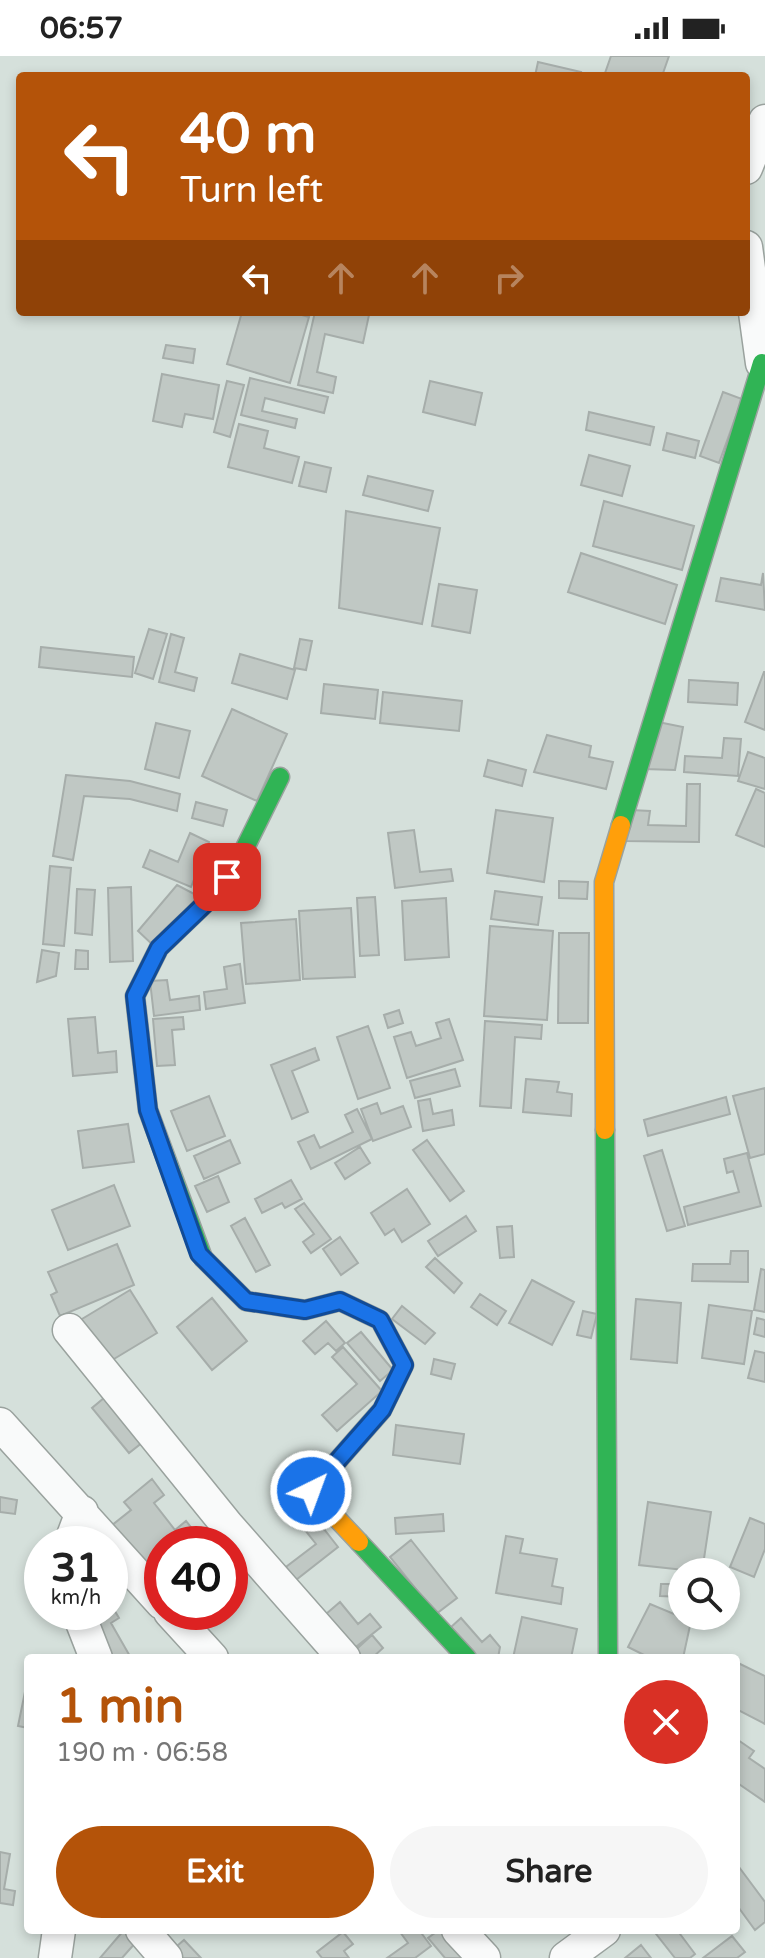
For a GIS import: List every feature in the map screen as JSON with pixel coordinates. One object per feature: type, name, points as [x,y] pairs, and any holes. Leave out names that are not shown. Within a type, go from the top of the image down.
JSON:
[{"type":"street","points":[[750,158],[765,121]]},
{"type":"street","points":[[608,1654],[604,882],[763,364],[750,275]]},
{"type":"street","points":[[280,777],[241,856],[212,897],[159,948],[135,996],[148,1110],[199,1254],[246,1301],[305,1310],[340,1301],[380,1320],[404,1365],[382,1410],[311,1491],[463,1654]]},
{"type":"street","points":[[69,1330],[227,1525],[340,1654]]},
{"type":"street","points":[[0,1424],[144,1583]]},
{"type":"street","points":[[77,1526],[82,1512]]},
{"type":"street","points":[[85,1630],[94,1654]]},
{"type":"street","points":[[186,1630],[208,1654]]},
{"type":"street","points":[[55,1958],[58,1934]]},
{"type":"street","points":[[145,1934],[166,1958]]},
{"type":"street","points":[[462,1934],[484,1958]]},
{"type":"building","points":[[611,56],[669,56],[663,72],[605,72]]},
{"type":"building","points":[[538,62],[581,72],[536,72]]},
{"type":"building","points":[[241,316],[309,317],[290,383],[227,364]]},
{"type":"building","points":[[314,316],[369,316],[363,343],[325,334],[317,372],[336,377],[333,393],[298,385]]},
{"type":"building","points":[[166,345],[195,349],[193,363],[163,358]]},
{"type":"building","points":[[162,374],[219,385],[213,419],[185,414],[182,427],[153,421]]},
{"type":"building","points":[[250,378],[328,397],[324,413],[265,398],[262,411],[297,419],[295,428],[241,415]]},
{"type":"building","points":[[227,381],[244,385],[230,437],[214,432]]},
{"type":"building","points":[[430,381],[482,393],[475,425],[423,412]]},
{"type":"building","points":[[723,392],[742,399],[719,463],[700,456]]},
{"type":"building","points":[[589,412],[654,427],[650,445],[586,430]]},
{"type":"building","points":[[239,424],[268,431],[264,448],[299,457],[292,483],[228,467]]},
{"type":"building","points":[[667,433],[699,441],[695,458],[663,450]]},
{"type":"building","points":[[589,455],[630,466],[622,496],[581,485]]},
{"type":"building","points":[[305,462],[331,468],[326,492],[299,486]]},
{"type":"building","points":[[368,476],[433,491],[428,511],[363,495]]},
{"type":"building","points":[[604,501],[694,526],[682,570],[593,546]]},
{"type":"building","points":[[346,511],[440,528],[422,624],[339,608]]},
{"type":"building","points":[[581,553],[677,585],[665,624],[568,592]]},
{"type":"building","points":[[763,573],[765,610],[716,601],[721,578],[761,585]]},
{"type":"building","points":[[439,584],[477,590],[470,633],[432,626]]},
{"type":"building","points":[[149,629],[167,634],[153,679],[135,673]]},
{"type":"building","points":[[171,634],[184,638],[175,672],[197,678],[194,691],[159,682]]},
{"type":"building","points":[[300,639],[312,641],[306,670],[294,668]]},
{"type":"building","points":[[41,647],[134,657],[132,677],[39,667]]},
{"type":"building","points":[[240,654],[295,670],[287,699],[232,683]]},
{"type":"building","points":[[765,672],[765,730],[745,722]]},
{"type":"building","points":[[689,680],[738,683],[737,705],[688,702]]},
{"type":"building","points":[[324,684],[378,690],[375,719],[321,713]]},
{"type":"building","points":[[383,692],[462,701],[459,731],[380,723]]},
{"type":"building","points":[[232,709],[287,734],[257,801],[202,776]]},
{"type":"building","points":[[658,722],[683,727],[675,770],[645,769]]},
{"type":"building","points":[[156,723],[190,731],[179,778],[145,769]]},
{"type":"building","points":[[547,735],[591,746],[589,757],[613,762],[606,789],[534,772]]},
{"type":"building","points":[[724,738],[741,739],[738,776],[684,772],[685,756],[722,758]]},
{"type":"building","points":[[748,752],[765,758],[765,789],[738,781]]},
{"type":"building","points":[[488,760],[526,770],[522,786],[484,776]]},
{"type":"building","points":[[66,775],[130,781],[180,794],[177,811],[130,799],[84,796],[73,860],[53,856]]},
{"type":"building","points":[[687,784],[700,784],[699,842],[625,841],[631,810],[650,811],[648,825],[686,826]]},
{"type":"building","points":[[756,789],[765,793],[765,847],[736,835]]},
{"type":"building","points":[[196,802],[227,810],[223,826],[192,818]]},
{"type":"building","points":[[496,810],[553,818],[544,882],[487,873]]},
{"type":"building","points":[[414,830],[420,872],[451,869],[453,881],[395,888],[388,833]]},
{"type":"building","points":[[190,833],[209,842],[191,887],[143,867],[150,850],[178,862]]},
{"type":"building","points":[[50,866],[71,868],[64,946],[43,944]]},
{"type":"building","points":[[559,881],[588,882],[587,899],[559,898]]},
{"type":"building","points":[[177,885],[200,897],[155,947],[138,931]]},
{"type":"building","points":[[131,887],[133,961],[110,962],[108,888]]},
{"type":"building","points":[[77,889],[95,890],[92,935],[75,933]]},
{"type":"building","points":[[495,891],[542,897],[538,925],[491,919]]},
{"type":"building","points":[[375,897],[379,955],[360,956],[357,898]]},
{"type":"building","points":[[446,898],[449,957],[405,960],[402,901]]},
{"type":"building","points":[[351,908],[355,977],[303,979],[299,911]]},
{"type":"building","points":[[296,919],[300,980],[246,984],[241,923]]},
{"type":"building","points":[[490,926],[553,931],[547,1020],[484,1016]]},
{"type":"building","points":[[559,933],[589,933],[588,1023],[558,1023]]},
{"type":"building","points":[[42,950],[59,953],[56,976],[37,982]]},
{"type":"building","points":[[76,950],[88,951],[88,969],[75,969]]},
{"type":"building","points":[[240,964],[245,1003],[206,1009],[204,992],[227,989],[224,967]]},
{"type":"building","points":[[167,980],[170,1000],[199,996],[200,1010],[154,1016],[150,981]]},
{"type":"building","points":[[399,1010],[403,1023],[388,1028],[384,1015]]},
{"type":"building","points":[[95,1017],[98,1053],[116,1051],[117,1072],[73,1076],[68,1019]]},
{"type":"building","points":[[183,1017],[184,1029],[172,1030],[175,1065],[157,1066],[153,1019]]},
{"type":"building","points":[[449,1019],[463,1060],[407,1078],[394,1037],[411,1032],[416,1046],[441,1038],[436,1023]]},
{"type":"building","points":[[485,1021],[542,1025],[541,1039],[515,1037],[511,1108],[480,1106]]},
{"type":"building","points":[[368,1026],[390,1088],[358,1099],[337,1037]]},
{"type":"building","points":[[315,1048],[319,1060],[292,1071],[308,1112],[292,1119],[271,1065]]},
{"type":"building","points":[[455,1069],[460,1086],[415,1098],[410,1081]]},
{"type":"building","points":[[526,1079],[559,1082],[557,1092],[572,1094],[571,1116],[523,1112]]},
{"type":"building","points":[[765,1088],[765,1154],[750,1158],[733,1096]]},
{"type":"building","points":[[209,1096],[225,1136],[187,1151],[171,1111]]},
{"type":"building","points":[[726,1097],[730,1114],[648,1136],[644,1120]]},
{"type":"building","points":[[430,1099],[433,1114],[452,1110],[454,1125],[423,1131],[418,1101]]},
{"type":"building","points":[[377,1103],[381,1114],[403,1106],[411,1127],[373,1141],[361,1109]]},
{"type":"building","points":[[357,1109],[372,1139],[311,1169],[298,1142],[314,1135],[320,1148],[353,1132],[345,1115]]},
{"type":"building","points":[[128,1124],[134,1162],[83,1168],[78,1131]]},
{"type":"building","points":[[230,1140],[240,1163],[204,1179],[194,1156]]},
{"type":"building","points":[[427,1140],[464,1191],[450,1201],[413,1150]]},
{"type":"building","points":[[360,1147],[370,1163],[345,1179],[335,1163]]},
{"type":"building","points":[[662,1150],[685,1226],[667,1231],[644,1156]]},
{"type":"building","points":[[747,1153],[761,1206],[688,1225],[684,1207],[739,1192],[733,1171],[727,1173],[724,1159]]},
{"type":"building","points":[[218,1176],[229,1202],[207,1212],[195,1186]]},
{"type":"building","points":[[291,1180],[302,1199],[285,1208],[282,1203],[262,1213],[255,1199]]},
{"type":"building","points":[[114,1185],[130,1226],[68,1250],[52,1210]]},
{"type":"building","points":[[407,1189],[430,1224],[402,1242],[394,1229],[385,1235],[371,1213]]},
{"type":"building","points":[[304,1203],[331,1239],[311,1253],[303,1242],[314,1234],[295,1209]]},
{"type":"building","points":[[466,1216],[476,1231],[438,1256],[428,1241]]},
{"type":"building","points":[[245,1218],[270,1265],[256,1272],[231,1226]]},
{"type":"building","points":[[512,1226],[514,1257],[500,1258],[497,1227]]},
{"type":"building","points":[[340,1237],[358,1263],[341,1275],[323,1249]]},
{"type":"building","points":[[117,1244],[134,1285],[60,1316],[51,1295],[57,1292],[48,1272]]},
{"type":"building","points":[[731,1251],[748,1251],[748,1282],[692,1281],[693,1264],[730,1264]]},
{"type":"building","points":[[435,1258],[462,1283],[454,1293],[426,1267]]},
{"type":"building","points":[[761,1269],[765,1270],[765,1312],[754,1310]]},
{"type":"building","points":[[532,1280],[574,1302],[552,1345],[509,1323]]},
{"type":"building","points":[[130,1290],[157,1333],[104,1365],[77,1322]]},
{"type":"building","points":[[480,1294],[506,1311],[497,1325],[471,1307]]},
{"type":"building","points":[[212,1298],[247,1341],[212,1370],[177,1327]]},
{"type":"building","points":[[636,1299],[681,1303],[677,1363],[631,1359]]},
{"type":"building","points":[[709,1305],[752,1311],[744,1364],[702,1358]]},
{"type":"building","points":[[402,1306],[435,1333],[425,1344],[392,1319]]},
{"type":"building","points":[[583,1311],[597,1314],[591,1338],[577,1335]]},
{"type":"building","points":[[757,1318],[765,1320],[765,1337],[754,1334]]},
{"type":"building","points":[[326,1321],[345,1343],[336,1351],[328,1343],[315,1354],[303,1341]]},
{"type":"building","points":[[361,1332],[393,1370],[380,1381],[347,1343]]},
{"type":"building","points":[[343,1347],[382,1391],[337,1431],[322,1415],[357,1384],[332,1357]]},
{"type":"building","points":[[755,1351],[765,1353],[765,1382],[748,1378]]},
{"type":"building","points":[[434,1359],[455,1364],[451,1379],[431,1374]]},
{"type":"building","points":[[110,1393],[148,1438],[129,1453],[92,1408]]},
{"type":"building","points":[[396,1425],[464,1434],[460,1464],[393,1455]]},
{"type":"building","points":[[152,1479],[164,1495],[154,1503],[172,1526],[144,1526],[144,1567],[128,1547],[128,1526],[111,1526],[131,1510],[124,1502]]},
{"type":"building","points":[[295,1492],[338,1547],[287,1587],[278,1573],[316,1544],[282,1501]]},
{"type":"building","points":[[0,1497],[17,1500],[15,1514],[0,1512]]},
{"type":"building","points":[[648,1502],[711,1512],[704,1558],[668,1558],[668,1568],[639,1565]]},
{"type":"building","points":[[443,1514],[444,1531],[396,1534],[395,1518]]},
{"type":"building","points":[[750,1518],[765,1524],[765,1549],[754,1577],[740,1571],[740,1558],[734,1558]]},
{"type":"building","points":[[506,1536],[523,1539],[520,1553],[557,1559],[552,1586],[563,1588],[561,1604],[496,1593]]},
{"type":"building","points":[[411,1540],[457,1598],[436,1614],[390,1557]]},
{"type":"building","points":[[661,1584],[668,1584],[668,1596],[660,1596]]},
{"type":"building","points":[[340,1602],[358,1624],[370,1614],[381,1627],[347,1654],[319,1620]]},
{"type":"building","points":[[650,1604],[668,1611],[668,1630],[689,1630],[684,1654],[642,1654],[628,1647]]},
{"type":"building","points":[[522,1617],[577,1629],[572,1654],[514,1654]]},
{"type":"building","points":[[461,1618],[482,1642],[490,1635],[500,1647],[499,1654],[474,1654],[451,1627]]},
{"type":"building","points":[[95,1630],[115,1630],[129,1654],[108,1654]]},
{"type":"building","points":[[372,1635],[383,1648],[376,1654],[351,1654]]},
{"type":"building","points":[[740,1664],[765,1676],[765,1724],[740,1711]]},
{"type":"building","points":[[24,1697],[24,1727],[18,1726]]},
{"type":"building","points":[[740,1741],[754,1751],[749,1758],[765,1769],[765,1802],[740,1785]]},
{"type":"building","points":[[0,1852],[10,1854],[4,1889],[15,1891],[13,1905],[0,1903]]},
{"type":"building","points":[[740,1868],[765,1902],[765,1922],[755,1930],[740,1909]]},
{"type":"building","points":[[121,1934],[129,1934],[137,1941],[122,1958],[100,1958]]},
{"type":"building","points":[[340,1934],[345,1934],[353,1944],[344,1951],[349,1958],[322,1958],[317,1952]]},
{"type":"building","points":[[401,1934],[422,1934],[431,1946],[415,1958],[387,1958],[408,1943]]},
{"type":"building","points":[[434,1934],[446,1934],[466,1958],[445,1958],[428,1938]]},
{"type":"building","points":[[656,1934],[680,1934],[695,1954],[690,1958],[675,1958]]},
{"type":"building","points":[[732,1936],[745,1952],[737,1958],[703,1958]]},
{"type":"building","points":[[184,1940],[201,1958],[175,1958],[170,1952]]},
{"type":"building","points":[[641,1945],[651,1958],[625,1958]]},
{"type":"traffic: fast","points":[[621,825],[762,363]]},
{"type":"traffic: fast","points":[[203,1258],[148,1110],[135,996],[159,948],[212,897],[241,856],[280,777]]},
{"type":"traffic: fast","points":[[605,1130],[608,1654]]},
{"type":"traffic: fast","points":[[359,1542],[463,1654]]},
{"type":"traffic: slow","points":[[605,1130],[604,882],[621,825]]},
{"type":"traffic: slow","points":[[203,1258],[246,1301],[305,1310],[340,1301],[380,1320],[404,1365],[382,1410],[311,1491],[359,1542]]},
{"type":"route","points":[[227,877],[212,897],[159,948],[135,996],[148,1110],[199,1254],[246,1301],[305,1310],[340,1301],[380,1320],[404,1365],[382,1410],[311,1491]]}]
